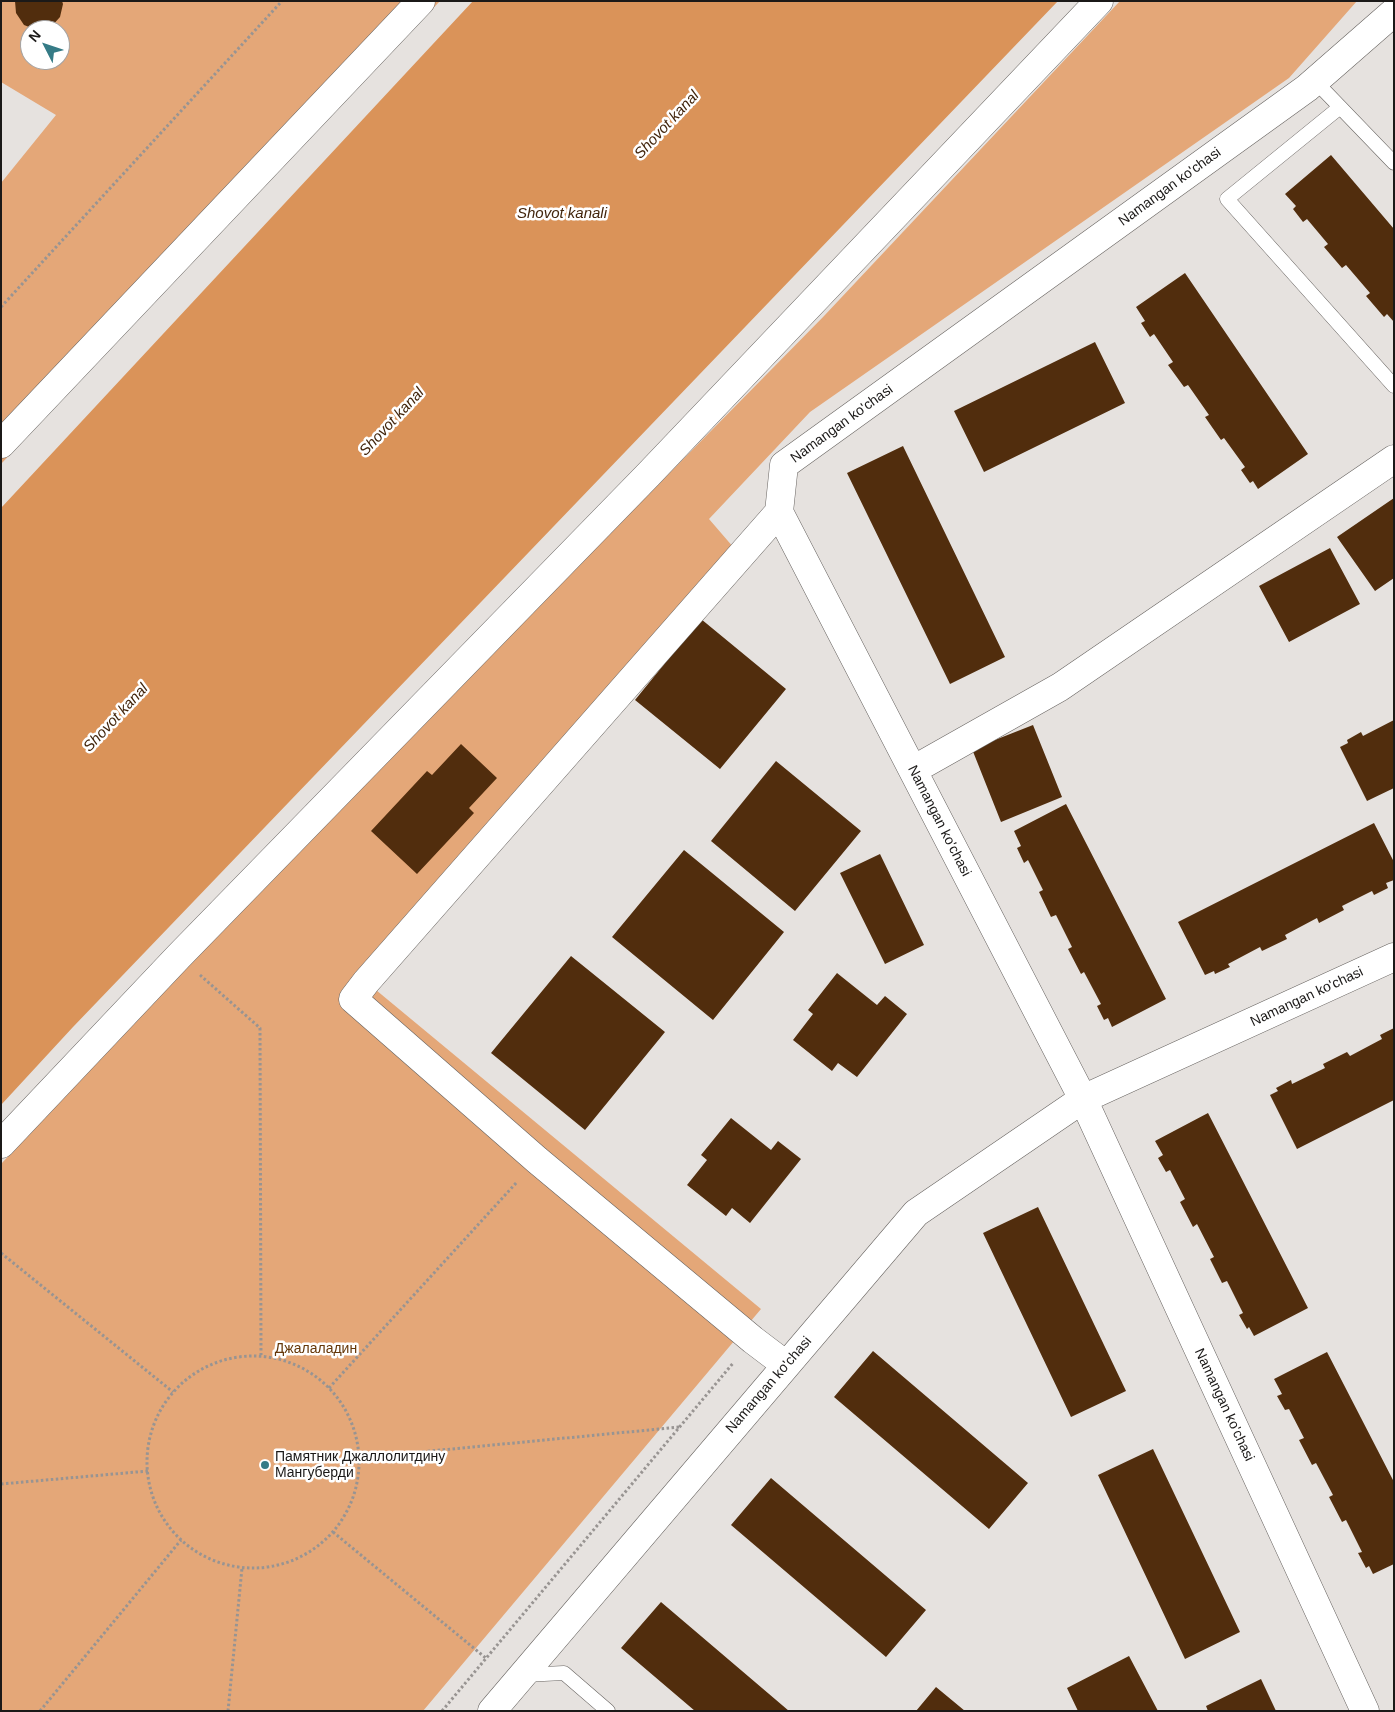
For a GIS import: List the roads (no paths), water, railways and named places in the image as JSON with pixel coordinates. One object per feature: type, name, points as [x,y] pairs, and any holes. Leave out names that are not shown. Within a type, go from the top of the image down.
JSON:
[{"type":"street","points":[[1,444],[422,1]]},
{"type":"street","points":[[1,1144],[179,956],[662,460],[1099,1]]},
{"type":"street","name":"Namangan ko'chasi","points":[[1366,1711],[1083,1099],[780,512],[784,465],[1315,81],[1394,12]]},
{"type":"street","points":[[913,770],[1060,688],[1394,459]]},
{"type":"street","points":[[780,512],[353,999],[538,1160],[752,1340],[786,1365]]},
{"type":"street","name":"Namangan ko'chasi","points":[[492,1711],[916,1213],[1083,1099],[1394,957]]},
{"type":"lane","points":[[1315,81],[1394,163]]},
{"type":"lane","points":[[1339,108],[1227,199],[1394,386]]},
{"type":"lane","points":[[522,1675],[564,1673],[608,1711]]},
{"type":"water","name":"Shovot kanali","points":[[473,1],[1058,1],[73,1027],[1,1105],[1,508]]},
{"type":"place","name":"Памятник Джаллолитдину Мангуберди","points":[[265,1465]]},
{"type":"water label","name":"Shovot kanal","points":[[667,125]]},
{"type":"water label","name":"Shovot kanal","points":[[392,422]]},
{"type":"water label","name":"Shovot kanal","points":[[116,718]]},
{"type":"park label","name":"Джалаладин","points":[[316,1349]]}]
